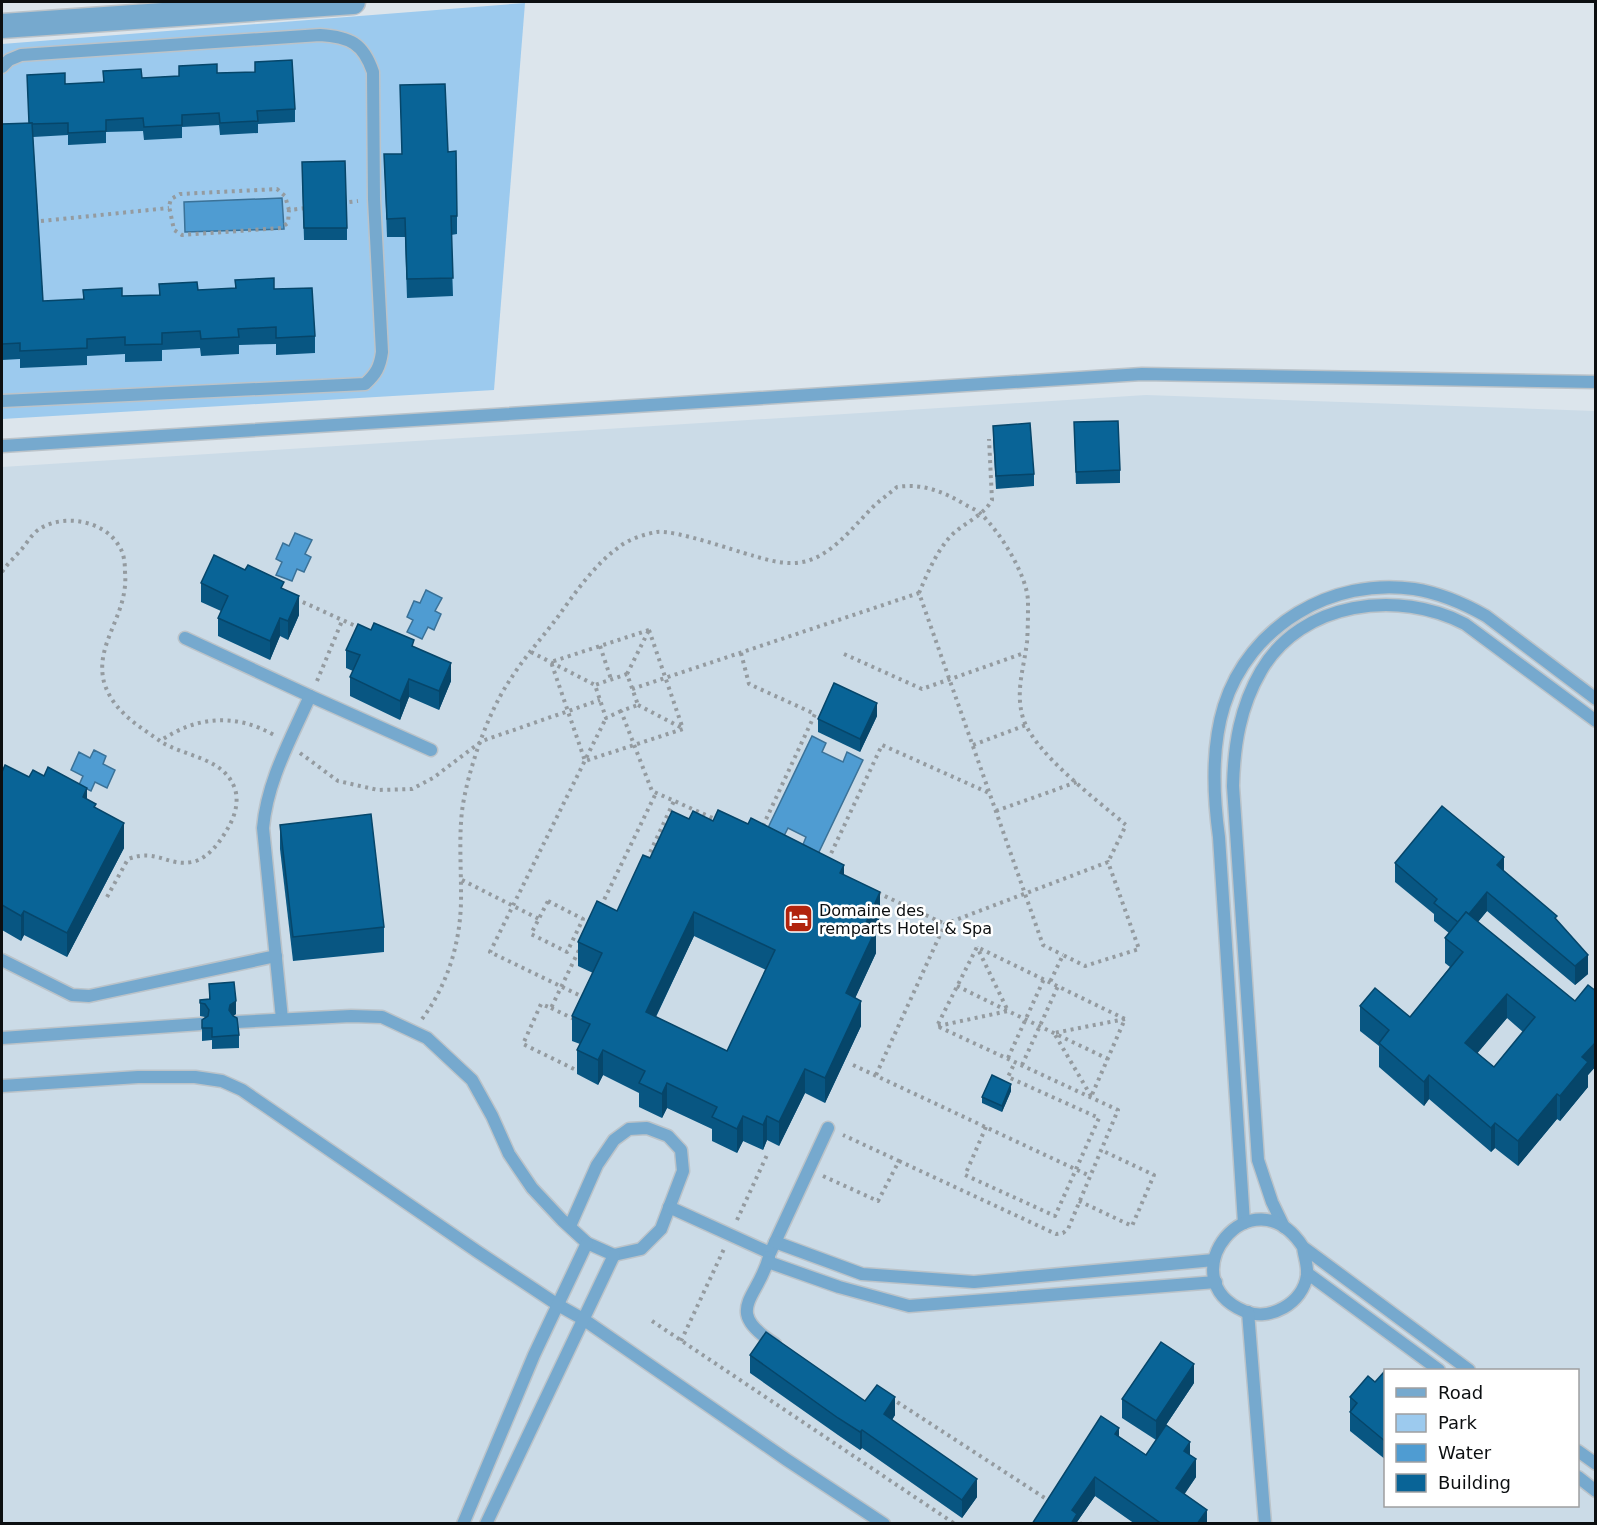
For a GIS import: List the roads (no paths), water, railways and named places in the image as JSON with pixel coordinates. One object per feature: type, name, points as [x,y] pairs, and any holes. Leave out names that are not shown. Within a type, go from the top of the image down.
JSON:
[{"type":"street","points":[[2,26],[353,2]]},
{"type":"lane","points":[[2,67],[9,60],[21,56],[320,34],[343,37],[356,44],[368,58],[372,72],[374,199],[382,352],[380,367],[375,376],[364,384],[2,401]]},
{"type":"lane","points":[[2,446],[1142,374],[1596,382]]},
{"type":"lane","points":[[1244,1223],[1219,837],[1215,811],[1215,759],[1224,705],[1246,662],[1267,637],[1287,620],[1317,602],[1351,590],[1383,586],[1415,589],[1448,597],[1486,616],[1596,699]]},
{"type":"lane","points":[[1284,1227],[1272,1202],[1258,1160],[1233,786],[1235,749],[1241,720],[1262,669],[1287,641],[1317,621],[1334,614],[1374,605],[1396,605],[1440,612],[1465,624],[1596,721]]},
{"type":"lane","points":[[185,638],[431,750]]},
{"type":"lane","points":[[1569,701],[1579,687]]},
{"type":"lane","points":[[282,1019],[263,828],[265,806],[276,772],[310,696]]},
{"type":"lane","points":[[1219,837],[1237,837]]},
{"type":"lane","points":[[2,960],[72,995],[89,996],[276,956]]},
{"type":"lane","points":[[237,1022],[351,1016],[382,1017],[427,1038],[472,1080],[509,1154],[532,1188],[562,1220],[587,1243],[614,1255],[641,1249],[661,1229],[683,1171],[681,1150],[668,1136],[647,1128],[629,1129],[614,1140],[597,1165],[570,1226]]},
{"type":"lane","points":[[2,1038],[201,1024]]},
{"type":"lane","points":[[2,1086],[138,1077],[195,1077],[222,1081],[242,1090],[884,1524]]},
{"type":"lane","points":[[788,1352],[759,1334],[748,1320],[746,1306],[828,1128]]},
{"type":"lane","points":[[669,1206],[771,1252],[839,1287],[909,1306],[1216,1282]]},
{"type":"lane","points":[[1303,1247],[1307,1273],[1300,1292],[1287,1306],[1275,1312],[1261,1314],[1248,1312],[1234,1306],[1223,1296],[1216,1282],[1214,1260],[1217,1248],[1224,1237],[1244,1223],[1258,1220],[1272,1221],[1284,1227],[1303,1247],[1466,1369]]},
{"type":"lane","points":[[464,1524],[534,1355],[587,1243]]},
{"type":"lane","points":[[771,1252],[862,1274],[974,1282],[1214,1260]]},
{"type":"lane","points":[[486,1524],[614,1255]]},
{"type":"lane","points":[[1307,1273],[1437,1369]]},
{"type":"lane","points":[[1248,1312],[1265,1524]]},
{"type":"lane","points":[[1579,1452],[1596,1464]]},
{"type":"lane","points":[[1579,1478],[1596,1491]]},
{"type":"water","points":[[282,198],[284,229],[185,232],[184,202]]},
{"type":"water","points":[[295,533],[312,540],[305,554],[311,557],[304,572],[297,569],[292,581],[276,575],[282,562],[276,559],[283,543],[289,546]]},
{"type":"water","points":[[426,590],[442,598],[435,611],[441,614],[434,630],[428,627],[422,639],[407,632],[413,620],[407,617],[414,601],[420,603]]},
{"type":"water","points":[[812,736],[826,743],[822,752],[843,762],[847,752],[863,760],[818,854],[802,847],[806,837],[788,828],[783,838],[767,830]]},
{"type":"water","points":[[94,750],[106,756],[103,764],[115,770],[107,788],[95,782],[91,791],[79,785],[83,776],[71,770],[79,752],[90,758]]},
{"type":"place","name":"Domaine des remparts Hotel & Spa","points":[[798,919]]}]
